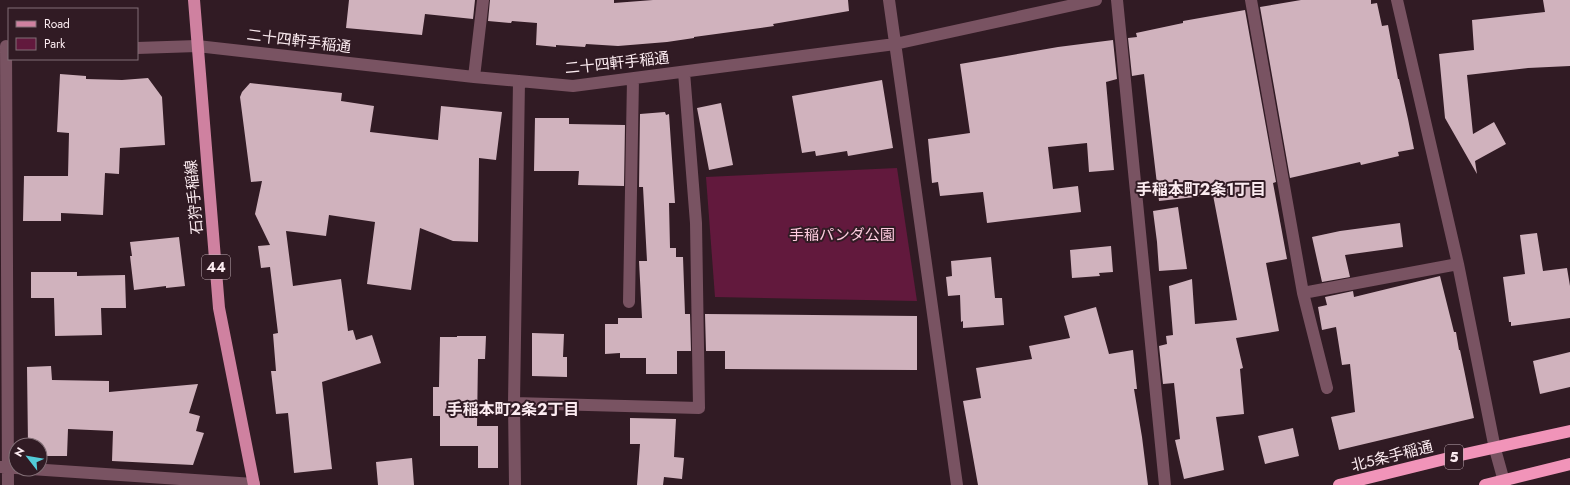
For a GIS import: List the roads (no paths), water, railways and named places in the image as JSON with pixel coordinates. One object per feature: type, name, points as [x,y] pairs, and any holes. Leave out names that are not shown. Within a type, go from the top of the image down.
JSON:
[{"type":"highway","name":"北5条手稲通","points":[[1339,485],[1461,455],[1495,449],[1570,431]]},
{"type":"highway","points":[[1485,485],[1505,482],[1570,464]]},
{"type":"main road","name":"石狩手稲線","points":[[194,0],[220,308],[254,485]]},
{"type":"street","points":[[474,77],[483,0]]},
{"type":"street","points":[[889,0],[957,485]]},
{"type":"street","name":"二十四軒手稲通","points":[[138,48],[198,46],[474,77],[573,86],[895,44],[1096,0]]},
{"type":"street","points":[[1117,0],[1165,485]]},
{"type":"street","points":[[1251,0],[1304,293],[1327,388]]},
{"type":"street","points":[[1397,0],[1458,264],[1495,449],[1505,482]]},
{"type":"street","points":[[5,46],[4,468],[8,485]]},
{"type":"street","points":[[514,402],[699,408],[696,223],[684,72]]},
{"type":"street","points":[[629,302],[633,79]]},
{"type":"street","points":[[515,485],[514,402],[520,81]]},
{"type":"street","points":[[1304,293],[1458,264]]},
{"type":"street","points":[[4,468],[254,485]]},
{"type":"district","name":"手稲本町2条1丁目","points":[[1201,189]]},
{"type":"district","name":"手稲本町2条2丁目","points":[[513,409]]},
{"type":"park label","name":"手稲パンダ公園","points":[[842,235]]}]
